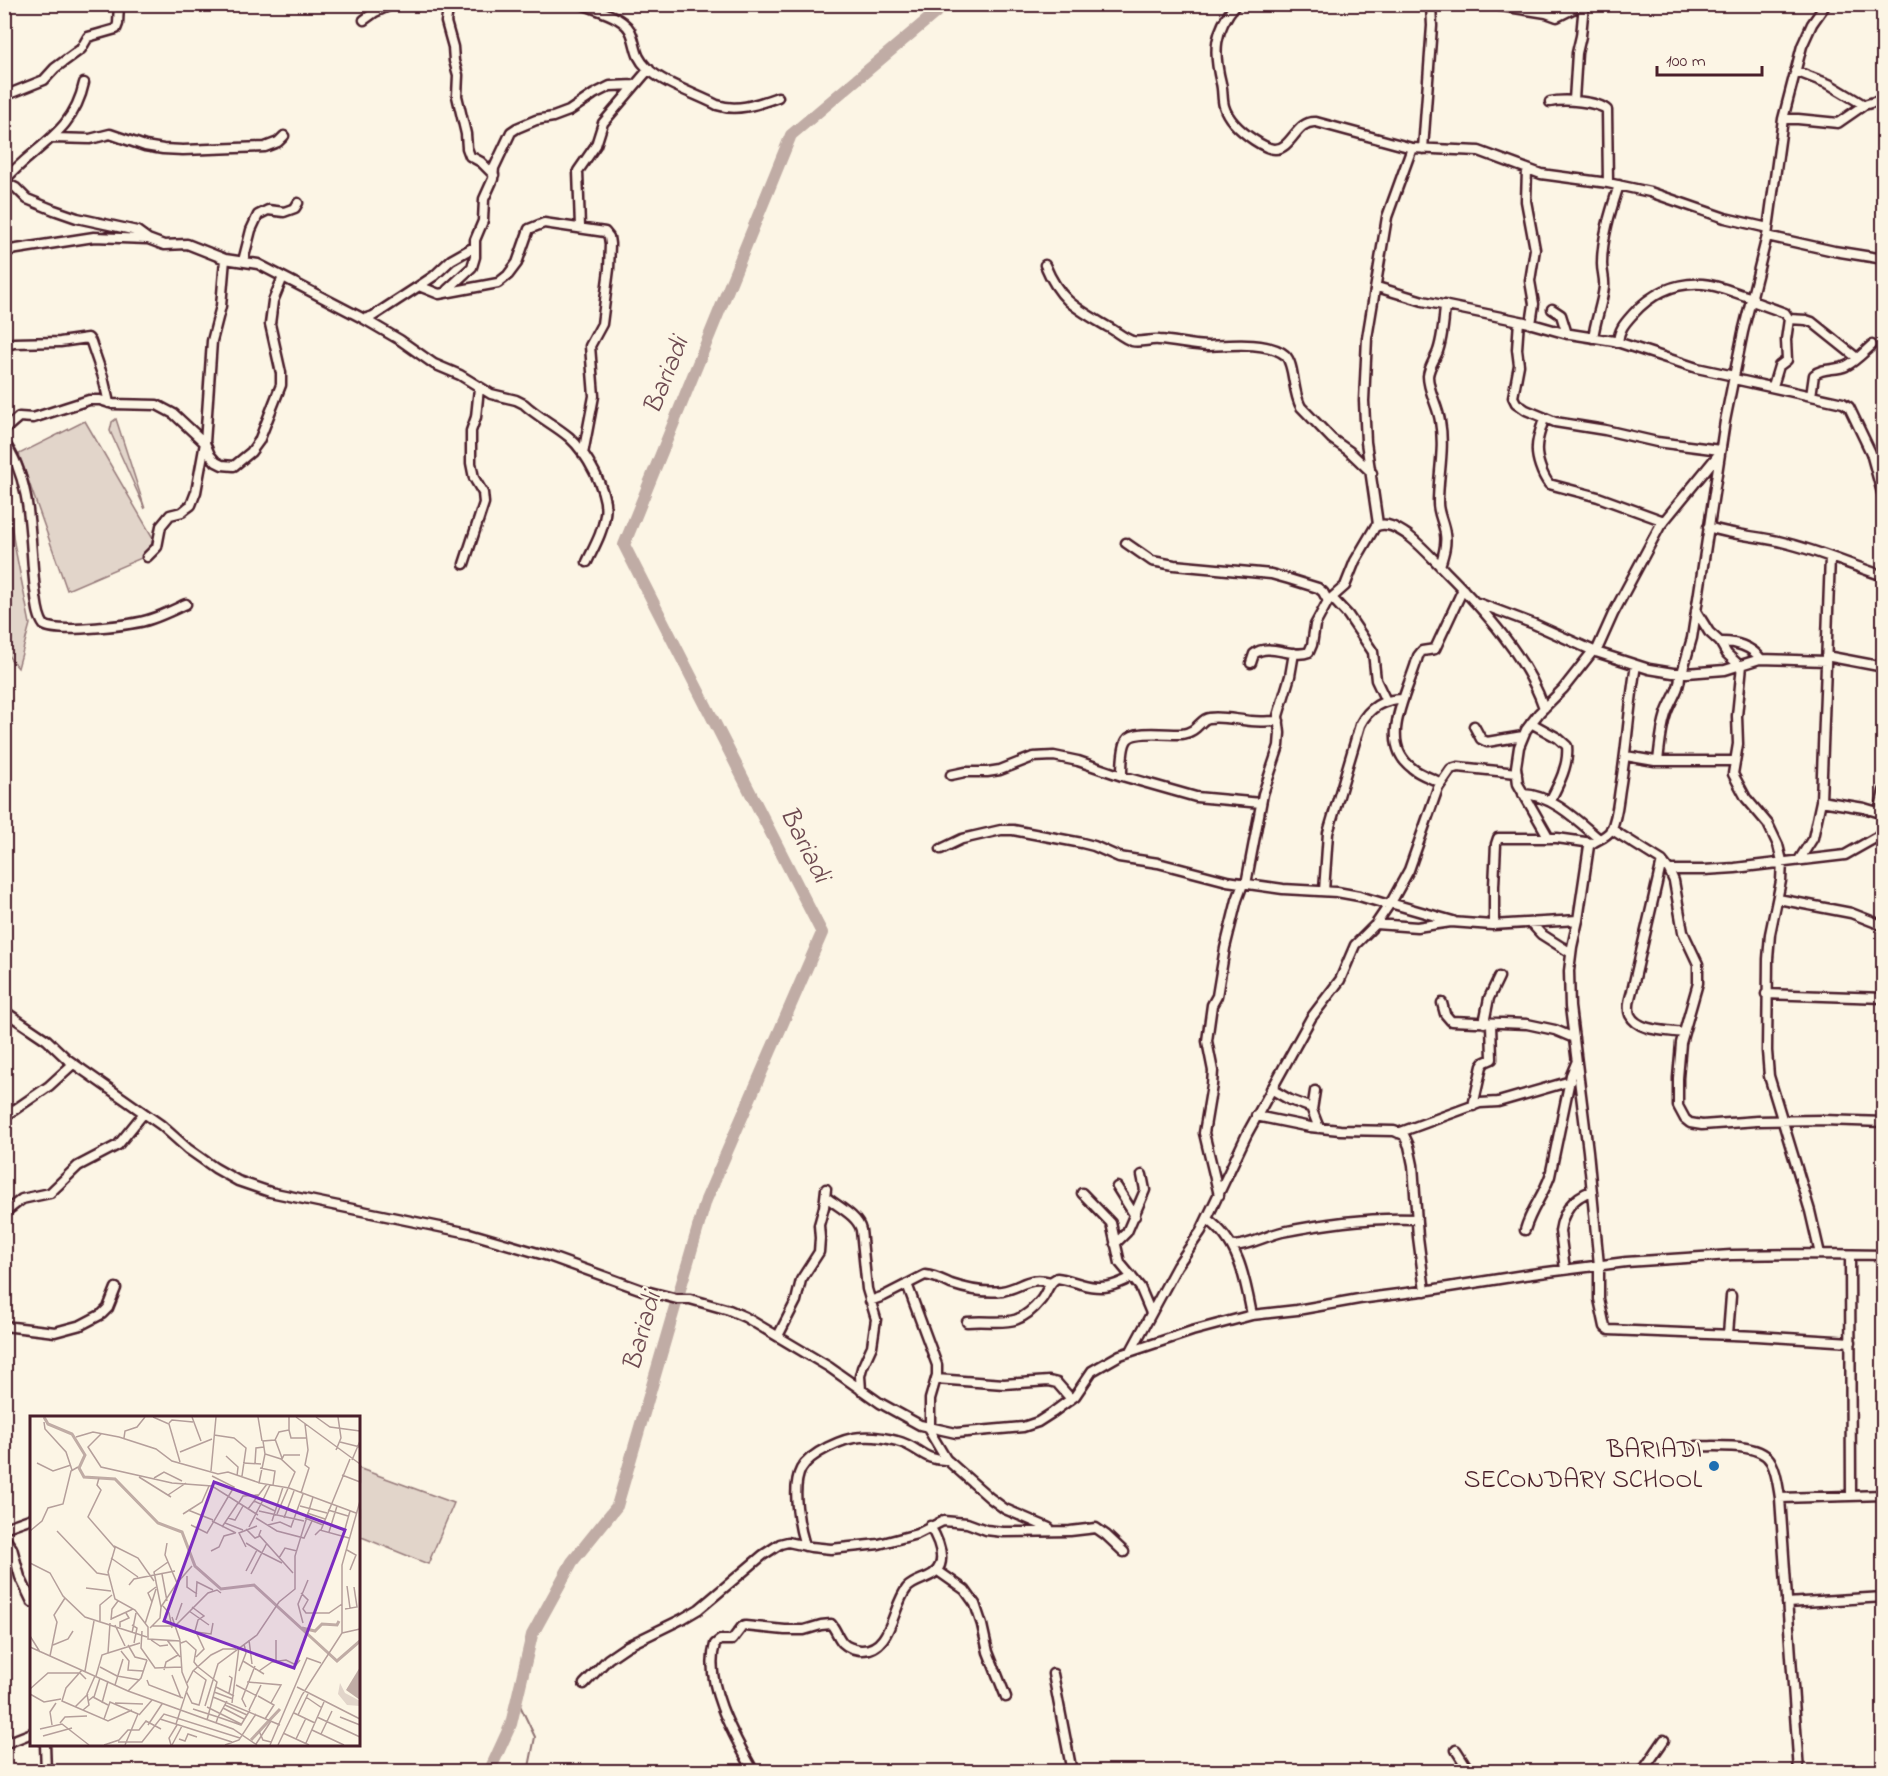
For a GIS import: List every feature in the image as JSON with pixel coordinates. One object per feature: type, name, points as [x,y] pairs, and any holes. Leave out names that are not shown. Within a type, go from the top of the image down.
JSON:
[{"type":"street","points":[[364,20],[393,4]]},
{"type":"street","points":[[449,4],[446,22],[458,75],[457,96],[467,148],[470,156],[481,162],[494,175]]},
{"type":"street","points":[[582,4],[627,25],[637,55],[648,69],[659,77],[727,108],[755,105],[778,97]]},
{"type":"street","points":[[1236,4],[1220,29],[1216,56],[1224,106],[1243,133],[1274,150],[1280,148],[1309,122],[1412,148],[1479,151],[1541,174],[1619,185],[1671,198],[1768,232],[1834,251],[1884,259]]},
{"type":"street","points":[[1423,149],[1432,26],[1431,4]]},
{"type":"street","points":[[1488,4],[1546,13],[1557,17],[1584,4]]},
{"type":"street","points":[[1574,100],[1577,53],[1584,4]]},
{"type":"street","points":[[1658,761],[1663,725],[1680,685],[1681,673],[1692,638],[1720,452],[1734,377],[1768,232],[1783,120],[1803,46],[1812,24],[1826,4]]},
{"type":"street","points":[[4,96],[44,80],[55,68],[81,49],[88,37],[116,29],[120,5]]},
{"type":"street","points":[[580,227],[578,171],[596,145],[603,123],[648,69]]},
{"type":"street","points":[[1795,71],[1829,84],[1864,105]]},
{"type":"street","points":[[84,82],[81,98],[66,123],[53,138],[18,165],[4,182],[16,188],[27,199],[54,210],[77,218],[137,231],[148,239]]},
{"type":"street","points":[[445,292],[472,267],[475,257],[474,247],[483,221],[484,199],[494,175],[494,168],[511,132],[569,111],[610,86],[635,85]]},
{"type":"street","points":[[1550,102],[1562,99],[1574,100],[1602,106],[1607,110],[1608,183]]},
{"type":"street","points":[[1783,120],[1798,119],[1838,123],[1864,105],[1884,99]]},
{"type":"street","points":[[53,138],[90,139],[110,134],[146,146],[183,150],[265,147],[278,142],[284,136]]},
{"type":"street","points":[[1251,663],[1254,654],[1262,649],[1303,654],[1309,652],[1314,624],[1330,599],[1345,586],[1363,544],[1378,524],[1366,442],[1364,388],[1367,338],[1387,217],[1412,148]]},
{"type":"street","points":[[1527,170],[1526,201],[1536,249],[1530,281],[1534,304],[1531,324]]},
{"type":"street","points":[[1593,338],[1604,285],[1602,264],[1606,237],[1619,185]]},
{"type":"street","points":[[243,261],[251,230],[258,215],[268,210],[285,212],[295,208],[298,203]]},
{"type":"street","points":[[419,286],[439,294],[501,281],[517,263],[528,232],[533,226],[544,223],[605,232],[610,244],[609,269],[602,324],[590,346],[594,396],[583,454]]},
{"type":"street","points":[[4,251],[94,237],[148,239],[167,245],[192,245],[225,259],[258,264],[364,319],[400,340],[434,364],[460,375],[491,394],[524,404],[572,439],[593,471],[605,501],[606,514],[601,533],[587,562]]},
{"type":"street","points":[[364,319],[373,316],[419,286],[451,260],[474,247]]},
{"type":"street","points":[[147,557],[157,547],[161,526],[166,518],[182,512],[191,505],[196,492],[205,443],[212,341],[221,306],[225,259]]},
{"type":"street","points":[[1045,265],[1060,293],[1081,310],[1131,340],[1158,340],[1197,346],[1246,345],[1283,353],[1288,358],[1291,368],[1297,401],[1332,439],[1349,451],[1372,473]]},
{"type":"street","points":[[4,430],[19,417],[33,418],[90,400],[161,406],[174,414],[205,443],[216,462],[230,466],[237,464],[260,441],[282,380],[270,324],[273,301],[283,278]]},
{"type":"street","points":[[1618,342],[1625,322],[1642,304],[1663,291],[1675,287],[1703,284],[1752,299],[1785,313],[1789,319],[1786,340],[1787,360],[1777,370],[1773,386]]},
{"type":"street","points":[[1377,286],[1567,334],[1618,342],[1698,368],[1844,403],[1849,407],[1871,453],[1884,500]]},
{"type":"street","points":[[1440,566],[1446,542],[1438,507],[1438,483],[1443,451],[1441,422],[1428,376],[1439,349],[1445,305]]},
{"type":"street","points":[[1552,309],[1561,315],[1567,334]]},
{"type":"street","points":[[1789,319],[1812,322],[1857,358]]},
{"type":"street","points":[[1519,321],[1517,349],[1519,365],[1513,397],[1516,403],[1526,410],[1544,418],[1657,442],[1720,452]]},
{"type":"street","points":[[4,346],[14,343],[60,342],[88,338],[92,342],[109,403]]},
{"type":"street","points":[[1811,396],[1816,372],[1845,366],[1872,345]]},
{"type":"street","points":[[464,564],[484,503],[483,493],[474,478],[471,463],[471,431],[476,417],[479,387]]},
{"type":"street","points":[[1544,418],[1536,445],[1539,462],[1549,484],[1598,497],[1664,521]]},
{"type":"street","points":[[4,442],[12,453],[22,476],[36,596],[44,625],[56,629],[125,624],[151,619],[186,604]]},
{"type":"street","points":[[1549,838],[1518,784],[1516,767],[1523,736],[1531,723],[1594,652],[1664,521],[1720,452]]},
{"type":"street","points":[[1378,524],[1397,529],[1409,536],[1476,602],[1532,679],[1544,708]]},
{"type":"street","points":[[1708,527],[1783,542],[1884,576]]},
{"type":"street","points":[[1126,543],[1152,561],[1271,574],[1318,588],[1348,615],[1373,652],[1376,680],[1386,701]]},
{"type":"street","points":[[1799,860],[1813,838],[1821,801],[1830,557]]},
{"type":"street","points":[[1441,783],[1414,770],[1400,756],[1396,743],[1396,726],[1418,656],[1422,651],[1435,649],[1463,589]]},
{"type":"street","points":[[1476,602],[1534,624],[1594,652],[1649,669],[1681,673],[1725,670],[1761,659],[1826,658],[1884,667]]},
{"type":"street","points":[[1696,611],[1727,654],[1741,665]]},
{"type":"street","points":[[1720,642],[1745,646],[1758,654],[1761,659]]},
{"type":"street","points":[[1219,1195],[1204,1133],[1213,1071],[1207,1041],[1212,1005],[1217,996],[1225,948],[1237,900],[1244,884],[1267,778],[1279,746],[1279,708],[1290,676],[1294,653]]},
{"type":"street","points":[[1636,665],[1631,691],[1626,756],[1618,803],[1611,829],[1587,850],[1569,971],[1570,1007],[1584,1109],[1602,1318],[1606,1329],[1851,1342]]},
{"type":"street","points":[[1741,665],[1737,716],[1738,744],[1733,774],[1738,786],[1768,824],[1778,845],[1782,861],[1778,899],[1770,934],[1766,994],[1769,1076],[1810,1211],[1820,1254]]},
{"type":"street","points":[[1324,891],[1328,833],[1360,725],[1366,713],[1386,701],[1403,699]]},
{"type":"street","points":[[1122,776],[1127,740],[1131,736],[1188,732],[1198,728],[1202,720],[1209,718],[1253,722],[1279,721]]},
{"type":"street","points":[[1531,723],[1558,738],[1567,746],[1568,757],[1565,767],[1550,801]]},
{"type":"street","points":[[1474,726],[1481,739],[1487,742],[1523,736]]},
{"type":"street","points":[[951,775],[1000,770],[1022,760],[1042,756],[1078,761],[1196,797],[1261,803]]},
{"type":"street","points":[[1626,756],[1658,761],[1734,761]]},
{"type":"street","points":[[1131,1351],[1177,1266],[1201,1231],[1256,1116],[1311,1018],[1340,980],[1355,945],[1376,924],[1409,870],[1441,783],[1451,769],[1458,766],[1492,772],[1517,773]]},
{"type":"street","points":[[1821,801],[1881,813],[1884,791]]},
{"type":"street","points":[[1523,795],[1535,795],[1550,801],[1580,822],[1596,841]]},
{"type":"street","points":[[1611,829],[1662,861],[1669,870],[1674,881],[1683,932],[1698,964],[1698,983],[1683,1033],[1678,1078],[1678,1106],[1685,1119],[1690,1123],[1702,1125],[1823,1120],[1884,1122]]},
{"type":"street","points":[[941,849],[962,839],[1001,830],[1013,830],[1082,843],[1125,859],[1158,863],[1206,877],[1244,884],[1359,896],[1456,922],[1494,925],[1578,920]]},
{"type":"street","points":[[1669,870],[1704,870],[1845,855],[1884,833]]},
{"type":"street","points":[[1494,925],[1498,838],[1596,841]]},
{"type":"street","points":[[1662,861],[1632,991],[1630,1016],[1645,1026],[1683,1033]]},
{"type":"street","points":[[1778,899],[1851,913],[1884,926]]},
{"type":"street","points":[[1376,924],[1417,927],[1456,922]]},
{"type":"street","points":[[1531,923],[1541,934],[1571,953]]},
{"type":"street","points":[[1473,1106],[1482,1066],[1492,1059],[1488,1023],[1489,998],[1499,977]]},
{"type":"street","points":[[1766,994],[1884,998]]},
{"type":"street","points":[[1442,1003],[1450,1021],[1534,1025],[1556,1030],[1574,1038]]},
{"type":"street","points":[[4,1011],[47,1040],[73,1064],[144,1113],[215,1168],[238,1180],[270,1192],[487,1238],[548,1256],[642,1290],[677,1299],[690,1299],[729,1310],[778,1336],[897,1412],[928,1427],[956,1434],[1023,1427],[1045,1418],[1071,1400],[1092,1371],[1120,1354],[1252,1315],[1626,1262],[1731,1255],[1884,1255]]},
{"type":"street","points":[[4,1019],[15,1018]]},
{"type":"street","points":[[1525,1230],[1529,1214],[1550,1176],[1576,1061]]},
{"type":"street","points":[[4,1117],[49,1086],[73,1064]]},
{"type":"street","points":[[1398,1133],[1473,1106],[1571,1081]]},
{"type":"street","points":[[1477,1087],[1491,1102]]},
{"type":"street","points":[[1271,1089],[1290,1100],[1312,1108]]},
{"type":"street","points":[[1315,1091],[1312,1108],[1313,1117],[1319,1128]]},
{"type":"street","points":[[4,1213],[22,1199],[50,1193],[78,1166],[118,1145],[144,1113]]},
{"type":"street","points":[[1256,1116],[1319,1128],[1376,1130],[1404,1135],[1413,1165],[1416,1219],[1425,1291]]},
{"type":"street","points":[[1115,1244],[1127,1232],[1145,1190],[1142,1175]]},
{"type":"street","points":[[1117,1187],[1134,1216]]},
{"type":"street","points":[[1565,1269],[1561,1224],[1568,1206],[1581,1195],[1591,1191]]},
{"type":"street","points":[[778,1336],[796,1301],[801,1280],[819,1252],[819,1225],[826,1193],[860,1226],[865,1277],[876,1319],[869,1354],[860,1376],[861,1390]]},
{"type":"street","points":[[1082,1193],[1111,1223],[1120,1263],[1140,1287],[1151,1313]]},
{"type":"street","points":[[1207,1219],[1224,1232],[1233,1246],[1239,1259],[1252,1315]]},
{"type":"street","points":[[1233,1246],[1252,1243],[1278,1233],[1310,1226],[1365,1220],[1416,1219]]},
{"type":"street","points":[[1850,1255],[1851,1496]]},
{"type":"street","points":[[870,1301],[925,1275],[983,1291],[1002,1291],[1033,1279],[1051,1282]]},
{"type":"street","points":[[967,1322],[1008,1323],[1017,1320],[1042,1299],[1051,1282],[1058,1278],[1103,1287],[1115,1286],[1132,1277]]},
{"type":"street","points":[[907,1284],[936,1358],[936,1379],[930,1399],[928,1427],[948,1460],[1005,1509],[1052,1530]]},
{"type":"street","points":[[4,1326],[55,1332],[81,1325],[102,1314],[108,1308],[116,1288]]},
{"type":"street","points":[[1728,1334],[1731,1296]]},
{"type":"street","points":[[936,1379],[1004,1384],[1049,1381],[1057,1383],[1071,1400]]},
{"type":"street","points":[[806,1546],[799,1517],[797,1490],[800,1471],[808,1460],[820,1452],[859,1437],[873,1437],[913,1447],[929,1458],[948,1460]]},
{"type":"street","points":[[1696,1446],[1754,1449],[1771,1460],[1776,1475],[1780,1498],[1799,1772]]},
{"type":"street","points":[[1780,1498],[1884,1496]]},
{"type":"street","points":[[4,1528],[30,1519]]},
{"type":"street","points":[[584,1684],[608,1659],[627,1646],[699,1609],[763,1555],[788,1542],[831,1549],[879,1544],[905,1538],[943,1521],[966,1523],[986,1530],[1003,1532],[1096,1528],[1106,1534],[1124,1552]]},
{"type":"street","points":[[754,1772],[724,1714],[713,1672],[713,1649],[717,1642],[732,1640],[742,1627],[746,1626],[804,1630],[831,1624],[844,1644],[850,1648],[866,1650],[878,1645],[886,1634],[908,1587],[938,1571],[942,1562],[936,1536],[930,1526]]},
{"type":"street","points":[[4,1538],[12,1548],[20,1577],[30,1598]]},
{"type":"street","points":[[938,1571],[965,1590],[975,1604],[988,1652],[1006,1697]]},
{"type":"street","points":[[1787,1603],[1884,1597]]},
{"type":"street","points":[[1053,1674],[1071,1767]]},
{"type":"street","points":[[4,1744],[30,1734]]},
{"type":"street","points":[[1642,1772],[1664,1740]]},
{"type":"street","points":[[45,1746],[46,1772]]},
{"type":"street","points":[[1456,1750],[1470,1772]]},
{"type":"shaded area","points":[[116,419],[145,509],[110,431],[112,422]]},
{"type":"shaded area","points":[[85,421],[160,550],[67,590],[19,454]]},
{"type":"shaded area","points":[[5,487],[30,624],[18,668],[5,652]]},
{"type":"shaded area","points":[[360,1469],[454,1503],[428,1564],[360,1536]]},
{"type":"waterway","name":"Bariadi","points":[[489,1772],[511,1724],[532,1635],[572,1562],[617,1506],[706,1200],[822,933],[624,545],[791,135],[946,4]]},
{"type":"waterway","points":[[517,1699],[535,1737],[528,1772]]},
{"type":"place","name":"BARIADI SECONDARY SCHOOL","points":[[1714,1466]]}]
